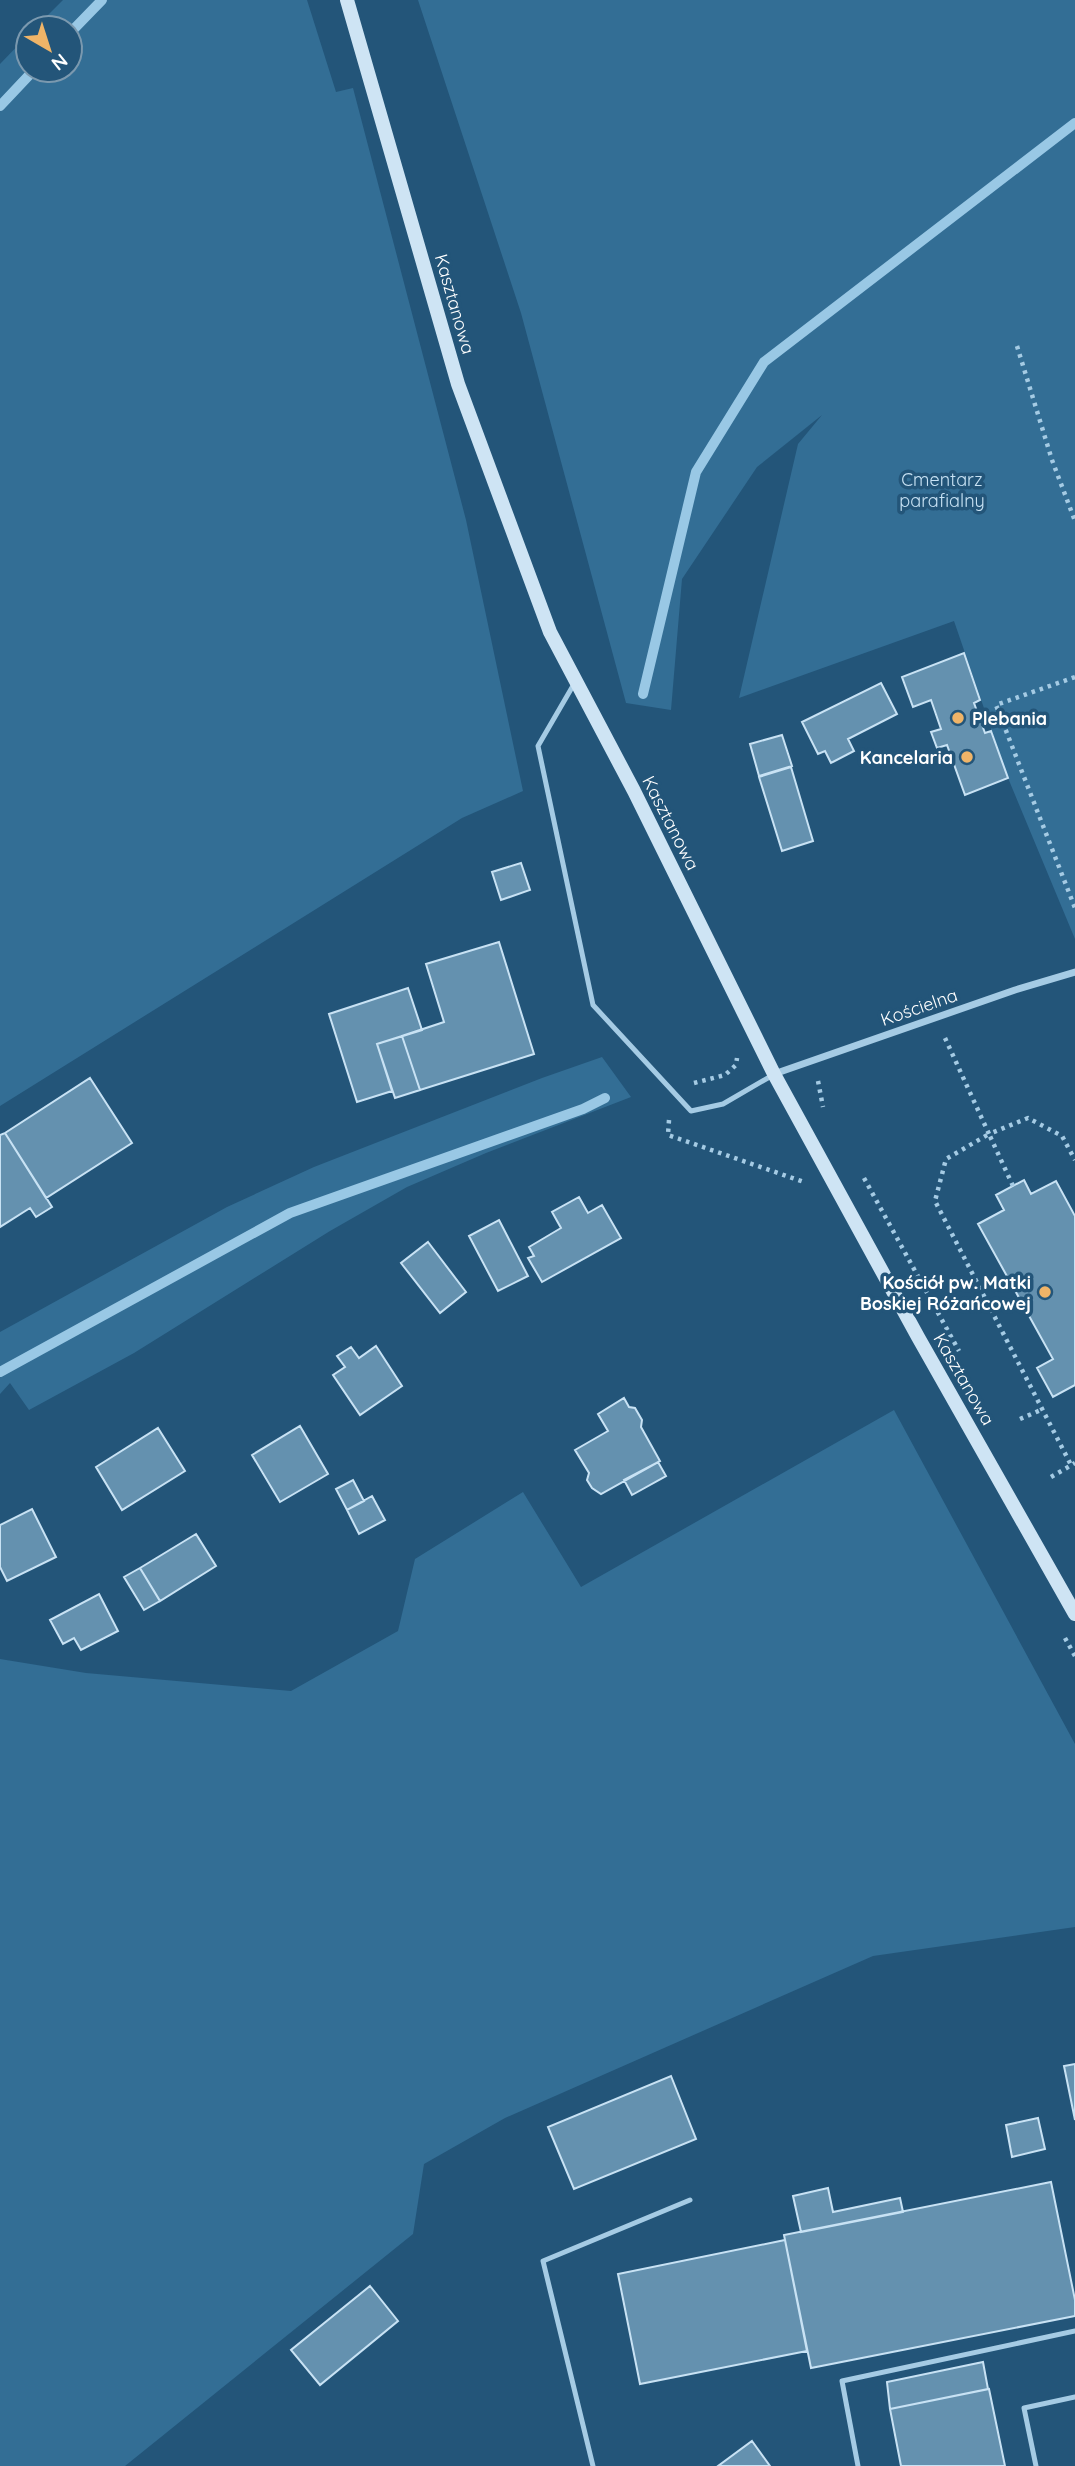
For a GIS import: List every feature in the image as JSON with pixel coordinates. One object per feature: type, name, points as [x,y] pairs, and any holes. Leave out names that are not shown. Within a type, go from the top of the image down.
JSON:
[{"type":"street","name":"Kasztanowa","points":[[347,0],[458,384],[550,632],[634,791],[774,1074],[911,1325],[1075,1614]]},
{"type":"street","name":"Kościelna","points":[[774,1074],[1075,972]]},
{"type":"lane","points":[[576,682],[538,746],[593,1005],[691,1111],[723,1104],[774,1074]]},
{"type":"lane","points":[[593,2466],[543,2261],[690,2200]]},
{"type":"lane","points":[[858,2466],[842,2381],[1075,2330]]},
{"type":"lane","points":[[1036,2466],[1024,2409],[1075,2398]]},
{"type":"path","points":[[1017,346],[1052,460],[1075,521]]},
{"type":"path","points":[[1075,677],[996,705],[1075,908]]},
{"type":"path","points":[[938,1017],[1013,1186]]},
{"type":"path","points":[[738,1051],[736,1065],[725,1075],[671,1090],[668,1135],[802,1180],[810,1188]]},
{"type":"path","points":[[814,1061],[824,1110]]},
{"type":"path","points":[[1051,1478],[1073,1464],[935,1201],[946,1159],[989,1134],[1028,1118],[1062,1136],[1075,1160]]},
{"type":"path","points":[[859,1169],[962,1357]]},
{"type":"path","points":[[1020,1419],[1043,1409]]},
{"type":"path","points":[[1062,1632],[1075,1656]]},
{"type":"green space","points":[[63,0],[307,0],[336,92],[353,88],[466,520],[523,791],[462,818],[0,1106],[0,64],[14,50],[14,84],[84,84],[84,14],[49,14]]},
{"type":"green space","name":"Cmentarz parafialny","points":[[418,0],[1075,0],[1075,939],[1008,778],[954,621],[739,698],[798,444],[822,415],[757,467],[682,579],[671,710],[626,703],[521,313]]},
{"type":"green space","points":[[602,1057],[631,1097],[407,1187],[330,1231],[134,1353],[29,1410],[10,1383],[0,1394],[0,1332],[227,1207],[314,1167]]},
{"type":"green space","points":[[894,1410],[1075,1744],[1075,1927],[873,1956],[505,2118],[424,2164],[413,2234],[125,2466],[0,2466],[0,1659],[86,1673],[291,1691],[398,1631],[415,1559],[523,1492],[581,1587]]},
{"type":"building","name":"Plebania","points":[[964,653],[980,700],[974,703],[985,733],[991,731],[1008,778],[965,795],[947,745],[937,748],[931,732],[941,729],[931,700],[913,707],[902,677]]},
{"type":"building","points":[[881,683],[897,714],[848,739],[854,751],[831,763],[825,751],[818,754],[802,722]]},
{"type":"building","points":[[782,735],[792,766],[759,776],[750,744]]},
{"type":"building","points":[[791,767],[813,841],[782,851],[759,777]]},
{"type":"building","points":[[521,863],[530,890],[501,900],[492,872]]},
{"type":"building","points":[[499,942],[534,1054],[420,1090],[402,1036],[444,1022],[426,964]]},
{"type":"building","points":[[408,988],[422,1030],[377,1044],[392,1091],[357,1102],[329,1014]]},
{"type":"building","points":[[402,1036],[420,1090],[395,1098],[377,1044]]},
{"type":"building","points":[[90,1078],[132,1143],[46,1198],[5,1133]]},
{"type":"building","points":[[5,1133],[52,1207],[36,1217],[30,1208],[0,1227],[0,1135]]},
{"type":"building","name":"Kościół pw. Matki Boskiej Różańcowej","points":[[1024,1180],[1031,1194],[1056,1181],[1075,1216],[1075,1385],[1053,1397],[1037,1368],[1053,1359],[978,1224],[1004,1210],[996,1195]]},
{"type":"building","points":[[579,1197],[588,1213],[602,1205],[621,1238],[542,1282],[528,1258],[534,1256],[529,1247],[561,1228],[552,1212]]},
{"type":"building","points":[[499,1220],[528,1276],[498,1291],[469,1236]]},
{"type":"building","points":[[428,1242],[466,1292],[440,1313],[401,1263]]},
{"type":"building","points":[[376,1346],[402,1386],[360,1415],[333,1375],[345,1367],[337,1356],[351,1347],[359,1358]]},
{"type":"building","points":[[624,1398],[629,1407],[635,1408],[642,1420],[641,1427],[660,1461],[601,1494],[592,1488],[587,1480],[589,1473],[575,1450],[608,1431],[598,1414]]},
{"type":"building","points":[[300,1426],[328,1474],[280,1502],[252,1455]]},
{"type":"building","points":[[158,1428],[185,1471],[122,1510],[96,1467]]},
{"type":"building","points":[[658,1462],[666,1476],[632,1495],[624,1480]]},
{"type":"building","points":[[353,1480],[364,1501],[347,1510],[336,1489]]},
{"type":"building","points":[[372,1496],[385,1520],[359,1534],[347,1510]]},
{"type":"building","points":[[32,1509],[56,1557],[7,1581],[0,1567],[0,1525]]},
{"type":"building","points":[[196,1534],[216,1566],[160,1601],[140,1568]]},
{"type":"building","points":[[140,1568],[160,1601],[144,1610],[124,1577]]},
{"type":"building","points":[[99,1594],[118,1631],[81,1650],[74,1638],[63,1644],[50,1620]]},
{"type":"building","points":[[1075,2064],[1075,2120],[1064,2066]]},
{"type":"building","points":[[671,2076],[696,2139],[574,2189],[548,2127]]},
{"type":"building","points":[[1038,2118],[1045,2149],[1012,2157],[1006,2125]]},
{"type":"building","points":[[1051,2182],[1075,2300],[1075,2316],[811,2368],[784,2235]]},
{"type":"building","points":[[828,2188],[833,2212],[900,2198],[903,2212],[801,2232],[793,2196]]},
{"type":"building","points":[[785,2240],[807,2351],[640,2384],[618,2274]]},
{"type":"building","points":[[370,2286],[398,2321],[320,2385],[291,2350]]},
{"type":"building","points":[[983,2362],[988,2389],[890,2409],[887,2382]]},
{"type":"building","points":[[989,2389],[1005,2466],[901,2466],[890,2409]]},
{"type":"building","points":[[752,2441],[770,2466],[718,2466]]},
{"type":"waterway","points":[[84,19],[102,0]]},
{"type":"waterway","points":[[0,106],[21,84]]},
{"type":"waterway","points":[[643,694],[696,472],[764,362],[1075,123]]},
{"type":"waterway","points":[[0,1372],[290,1213],[583,1109],[605,1098]]},
{"type":"place","name":"Plebania","points":[[958,718]]},
{"type":"place","name":"Kancelaria","points":[[967,757]]},
{"type":"place","name":"Kościół pw. Matki Boskiej Różańcowej","points":[[1045,1292]]}]
